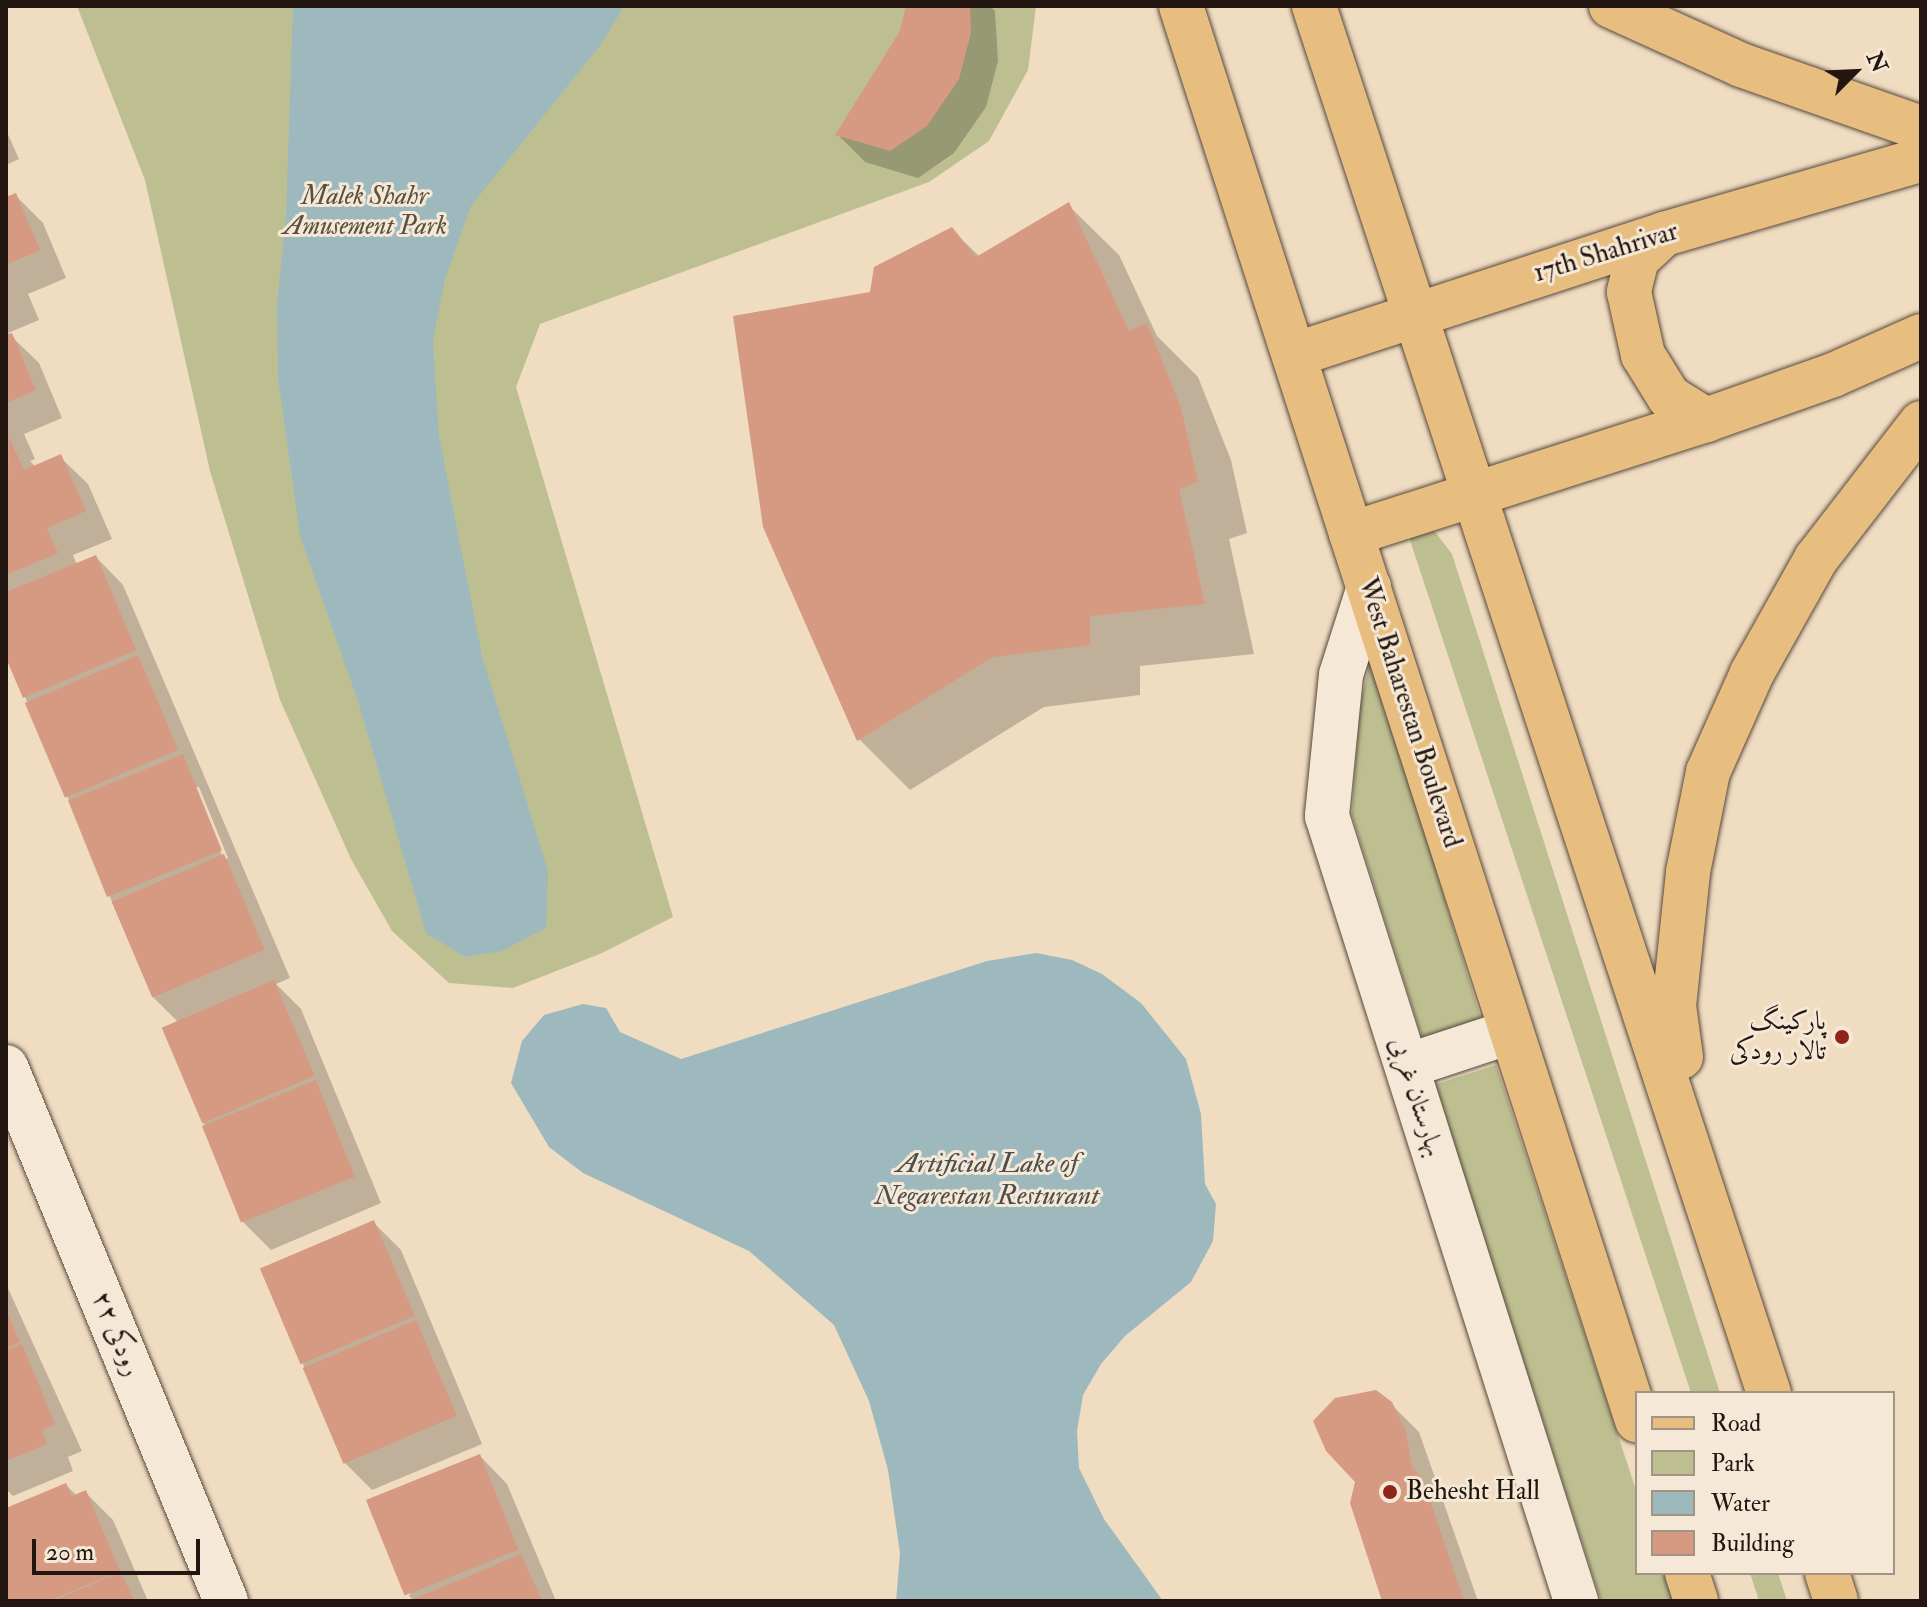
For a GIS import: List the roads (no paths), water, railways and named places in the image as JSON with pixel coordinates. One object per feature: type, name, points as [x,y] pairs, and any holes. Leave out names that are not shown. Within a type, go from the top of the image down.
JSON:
[{"type":"main road","name":"West Baharestan Boulevard","points":[[1181,6],[1635,1414]]},
{"type":"main road","points":[[1314,6],[1699,1170],[1768,1391]]},
{"type":"main road","points":[[1611,6],[1741,65],[1921,128]]},
{"type":"main road","name":"17th Shahrivar","points":[[1294,355],[1416,312],[1664,234],[1921,160]]},
{"type":"main road","points":[[1664,234],[1637,259],[1629,292],[1643,355],[1669,397],[1706,420]]},
{"type":"main road","points":[[1351,534],[1476,493],[1554,472],[1706,420],[1833,375],[1921,336]]},
{"type":"main road","points":[[1699,1170],[1674,1006],[1688,872],[1708,772],[1752,673],[1816,559],[1921,423]]},
{"type":"main road","points":[[1688,1575],[1696,1601]]},
{"type":"main road","points":[[1828,1575],[1836,1601]]},
{"type":"street","name":"بهارستان غربی","points":[[1369,587],[1341,675],[1327,816],[1576,1601]]},
{"type":"street","points":[[1407,1066],[1510,1032]]},
{"type":"street","name":"رودکی ۲۲","points":[[6,1067],[226,1601]]},
{"type":"water","points":[[293,6],[624,6],[602,43],[471,206],[445,279],[433,341],[439,436],[482,656],[548,871],[546,928],[502,951],[465,957],[426,933],[357,698],[300,536],[278,377],[277,303],[286,217]]},
{"type":"water","name":"Artificial Lake of Negarestan Resturant","points":[[1036,953],[1072,960],[1102,974],[1141,1003],[1186,1059],[1201,1114],[1205,1184],[1216,1204],[1213,1241],[1191,1282],[1125,1336],[1101,1364],[1083,1395],[1077,1431],[1079,1468],[1104,1519],[1163,1601],[896,1601],[900,1553],[888,1470],[869,1401],[834,1325],[749,1251],[583,1173],[549,1147],[511,1083],[522,1041],[544,1015],[583,1004],[606,1008],[620,1032],[681,1059],[987,961]]},
{"type":"place","name":"پارکینگ تالار رودکی","points":[[1842,1037]]},
{"type":"place","name":"Behesht Hall","points":[[1390,1492]]},
{"type":"park label","name":"Malek Shahr Amusement Park","points":[[365,212]]}]
